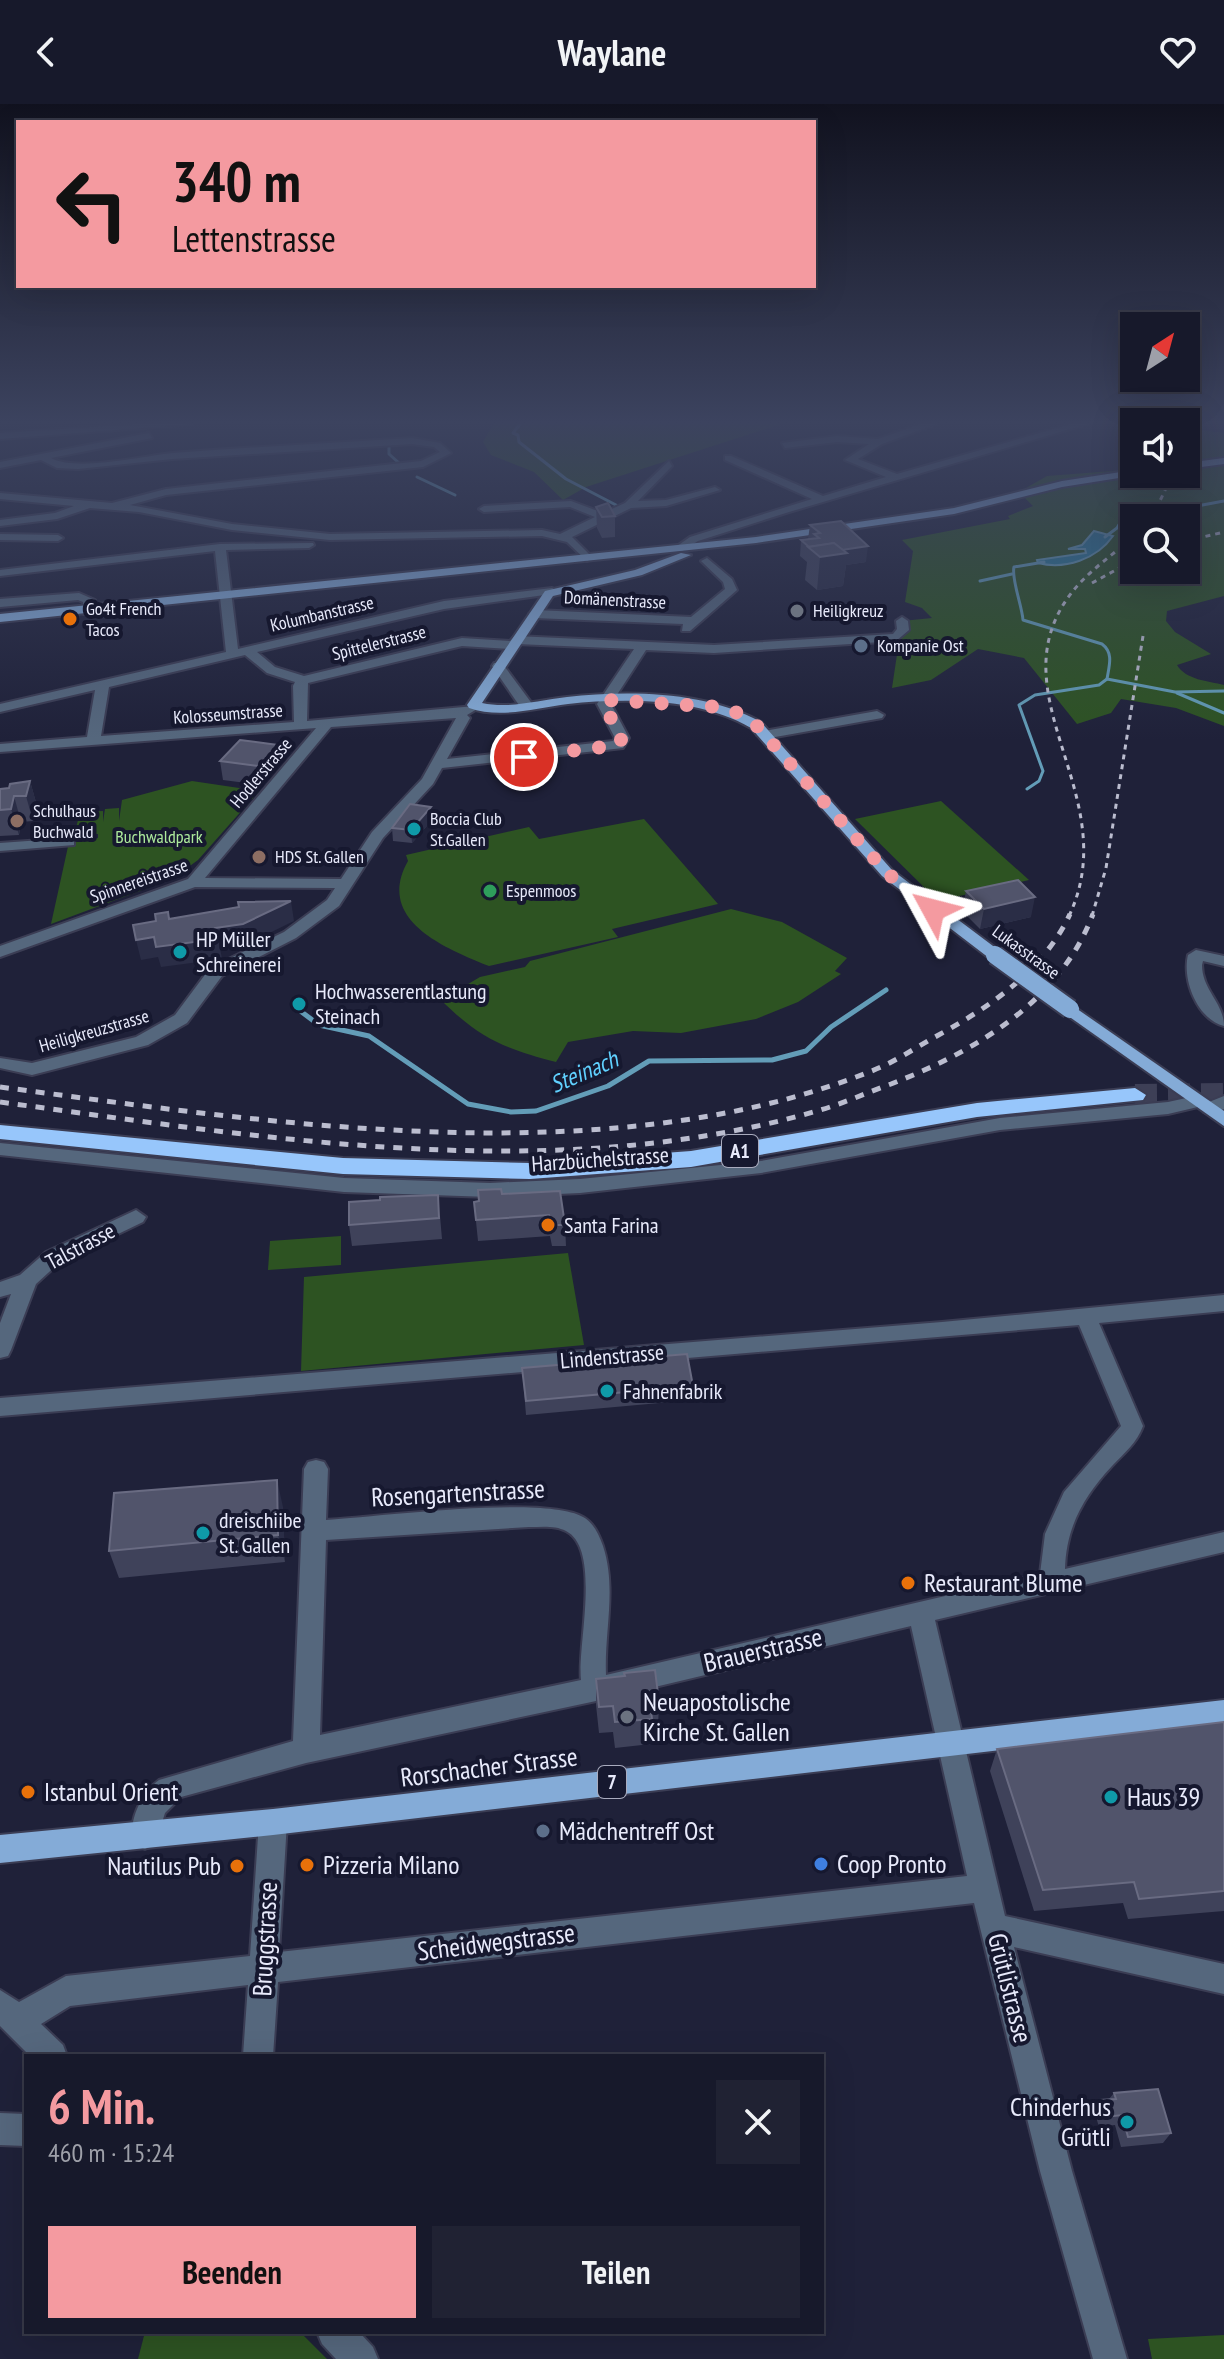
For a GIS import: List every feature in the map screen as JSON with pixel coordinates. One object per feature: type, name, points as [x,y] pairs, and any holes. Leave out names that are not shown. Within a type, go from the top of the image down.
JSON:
[{"type":"highway","name":"A1","points":[[0,1132],[343,1166],[530,1171],[691,1159],[977,1110],[1135,1095]]},
{"type":"main road","points":[[0,619],[678,549],[827,529]]},
{"type":"main road","name":"Kolumbanstrasse","points":[[552,591],[659,566],[688,554],[693,547]]},
{"type":"main road","points":[[623,554],[651,560],[659,566],[678,549]]},
{"type":"main road","points":[[476,707],[474,701],[552,591]]},
{"type":"main road","name":"Lukasstrasse","points":[[476,707],[491,709],[606,700],[727,709],[749,719],[887,873],[1070,1009],[1214,1108]]},
{"type":"main road","name":"Rorschacher Strasse","points":[[0,1849],[273,1822],[1224,1712]]},
{"type":"street","points":[[246,529],[330,537],[521,532],[563,537],[574,543],[587,558]]},
{"type":"street","points":[[563,537],[579,529]]},
{"type":"street","points":[[678,549],[685,542],[724,529]]},
{"type":"street","points":[[693,547],[706,535]]},
{"type":"street","points":[[0,537],[58,538]]},
{"type":"street","points":[[0,573],[220,547],[294,547],[323,542],[330,537]]},
{"type":"street","points":[[220,547],[232,653]]},
{"type":"street","points":[[663,645],[731,590],[728,581],[707,561]]},
{"type":"street","name":"Kolumbanstrasse","points":[[0,708],[444,605],[552,591]]},
{"type":"street","points":[[0,603],[79,596],[89,600],[88,611]]},
{"type":"street","name":"Domänenstrasse","points":[[535,614],[694,621]]},
{"type":"street","name":"Spittelerstrasse","points":[[303,680],[462,642],[737,649],[896,637],[903,630],[902,621]]},
{"type":"street","points":[[438,764],[614,746],[622,738],[604,706],[642,646]]},
{"type":"street","points":[[247,650],[271,670],[303,680],[299,686],[301,727]]},
{"type":"street","points":[[498,666],[526,705]]},
{"type":"street","points":[[93,741],[103,683]]},
{"type":"street","points":[[459,713],[476,707]]},
{"type":"street","name":"Kolosseumstrasse","points":[[0,748],[459,713]]},
{"type":"street","name":"Heiligkreuzstrasse","points":[[0,1063],[32,1069],[155,1036],[181,1019],[216,972],[290,935],[326,910],[371,843],[424,787],[463,718],[459,713]]},
{"type":"street","points":[[764,735],[877,715]]},
{"type":"street","name":"Hodlerstrasse","points":[[193,882],[326,725]]},
{"type":"street","points":[[0,847],[69,842]]},
{"type":"street","name":"Spinnereistrasse","points":[[0,952],[193,882],[344,884]]},
{"type":"street","points":[[1221,1014],[1199,991],[1193,965],[1196,955],[1224,961]]},
{"type":"street","name":"Harzbüchelstrasse","points":[[0,1149],[344,1185],[550,1188],[692,1176],[1000,1124],[1168,1108],[1214,1108]]},
{"type":"street","name":"Talstrasse","points":[[0,1290],[27,1280],[53,1257],[136,1217]]},
{"type":"street","name":"Talstrasse","points":[[0,1350],[27,1280]]},
{"type":"street","name":"Lindenstrasse","points":[[0,1407],[1224,1303]]},
{"type":"street","points":[[1052,1581],[1051,1555],[1060,1517],[1079,1485],[1129,1434],[1132,1426],[1086,1316]]},
{"type":"street","points":[[306,1750],[316,1469]]},
{"type":"street","name":"Rosengartenstrasse","points":[[314,1531],[522,1517],[547,1517],[582,1529],[592,1551],[598,1617],[592,1676],[596,1689]]},
{"type":"street","name":"Brauerstrasse","points":[[145,1835],[152,1806],[163,1790],[306,1750],[596,1689],[1224,1542]]},
{"type":"street","name":"Grütlistrasse","points":[[921,1614],[984,1888],[1056,2171],[1110,2359]]},
{"type":"street","name":"Bruggstrasse","points":[[258,2054],[273,1822]]},
{"type":"street","name":"Scheidwegstrasse","points":[[9,2015],[34,2009],[66,1991],[984,1888]]},
{"type":"street","points":[[995,1928],[1224,1979]]},
{"type":"street","points":[[9,2015],[50,2054]]},
{"type":"street","points":[[0,2129],[24,2130]]},
{"type":"street","points":[[336,2334],[361,2359]]},
{"type":"green space","points":[[957,529],[1120,529],[1120,584],[1200,584],[1200,529],[1224,529],[1224,596],[1167,611],[1166,621],[1175,632],[1211,654],[1177,665],[1192,677],[1224,685],[1224,726],[1176,708],[1121,699],[1111,713],[1077,724],[1024,658],[978,649],[931,680],[892,688],[902,621],[932,618],[922,608],[905,602],[913,551],[902,540]]},
{"type":"green space","name":"Buchwaldpark","points":[[192,781],[259,791],[198,860],[172,879],[51,924],[69,842],[98,838],[98,834],[74,836],[80,812],[103,811],[103,822],[105,809],[119,808],[119,821],[122,800]]},
{"type":"green space","points":[[941,801],[1029,880],[938,901],[855,819]]},
{"type":"green space","name":"Espenmoos","points":[[644,819],[718,904],[612,929],[618,937],[489,966],[454,951],[420,930],[408,916],[401,900],[400,882],[408,861],[406,855],[529,827],[539,839]]},
{"type":"green space","points":[[731,909],[782,922],[847,958],[835,971],[841,974],[798,1002],[756,1019],[681,1033],[633,1031],[568,1042],[556,1062],[522,1052],[481,1033],[441,1000],[480,977],[525,967],[530,961]]},
{"type":"green space","points":[[341,1236],[341,1265],[268,1270],[270,1241]]},
{"type":"green space","points":[[568,1253],[584,1345],[301,1371],[304,1277]]},
{"type":"green space","points":[[144,2334],[302,2334],[327,2359],[138,2359]]},
{"type":"green space","points":[[1224,2335],[1224,2359],[1152,2359],[1148,2339]]},
{"type":"water","points":[[1094,531],[1113,536],[1098,551],[1080,561],[1059,565],[1038,563],[1037,560],[1086,553],[1085,549],[1068,549],[1082,545]]},
{"type":"building","points":[[815,529],[850,529],[868,546],[842,550],[834,543],[809,547],[801,540],[819,538],[814,534],[820,533]]},
{"type":"building","points":[[834,543],[847,553],[820,557],[808,547]]},
{"type":"building","points":[[240,740],[278,745],[258,766],[220,761]]},
{"type":"building","points":[[30,781],[26,796],[14,796],[11,809],[0,810],[0,789]]},
{"type":"building","points":[[410,804],[431,807],[411,830],[392,828]]},
{"type":"building","points":[[1018,880],[1035,897],[984,909],[966,891]]},
{"type":"building","points":[[291,901],[243,924],[215,928],[218,939],[156,947],[154,937],[136,940],[133,925],[156,921],[155,914],[168,912],[169,919],[239,907],[238,902]]},
{"type":"building","points":[[501,1189],[502,1194],[560,1191],[565,1225],[551,1225],[549,1215],[476,1220],[474,1202],[479,1201],[478,1190]]},
{"type":"building","points":[[438,1195],[439,1218],[349,1225],[349,1202],[380,1200],[380,1197]]},
{"type":"building","points":[[687,1354],[693,1386],[526,1401],[522,1368]]},
{"type":"building","points":[[277,1480],[278,1535],[109,1551],[114,1493]]},
{"type":"building","points":[[655,1670],[659,1702],[650,1703],[652,1719],[615,1722],[613,1706],[599,1707],[596,1679]]},
{"type":"building","points":[[1224,1722],[1224,1891],[1139,1899],[1134,1882],[1043,1890],[997,1749]]},
{"type":"building","name":"Chinderhus Grütli","points":[[1158,2089],[1171,2133],[1128,2137],[1122,2115],[1106,2117],[1101,2100],[1116,2099],[1114,2093]]},
{"type":"waterway","name":"Steinach","points":[[1105,537],[1115,529]]},
{"type":"waterway","name":"Steinach","points":[[1044,562],[1014,567],[1023,620],[1102,644],[1109,656],[1107,679]]},
{"type":"waterway","points":[[980,581],[1012,574]]},
{"type":"waterway","name":"Steinach","points":[[1027,789],[1039,781],[1043,771],[1019,705],[1035,695],[1099,685],[1107,679]]},
{"type":"waterway","points":[[1107,679],[1175,692],[1224,691]]},
{"type":"waterway","points":[[1177,693],[1224,713]]},
{"type":"waterway","name":"Steinach","points":[[299,1010],[319,1025],[369,1036],[468,1104],[511,1112],[536,1111],[608,1086],[649,1061],[772,1060],[806,1051],[831,1027],[886,990]]},
{"type":"tunnel","points":[[1135,1095],[1224,1094]]},
{"type":"railway","points":[[1200,538],[1224,532]]},
{"type":"railway","points":[[1069,916],[1082,873],[1083,831],[1075,790],[1052,712],[1046,674],[1050,636],[1067,599],[1081,581],[1120,548]]},
{"type":"railway","points":[[1092,583],[1120,568]]},
{"type":"railway","points":[[1092,916],[1106,868],[1143,636]]},
{"type":"railway","points":[[0,1102],[306,1141],[410,1148],[513,1151],[616,1147],[717,1134],[836,1105],[922,1071],[983,1039],[1011,1020],[1059,973],[1078,945],[1093,914]]},
{"type":"railway","points":[[0,1087],[214,1114],[438,1132],[550,1132],[661,1123],[767,1104],[869,1072],[893,1061],[973,1015],[1012,987],[1045,954],[1069,916]]},
{"type":"place","name":"Heiligkreuz","points":[[797,611]]},
{"type":"place","name":"Go4t French Tacos","points":[[70,619]]},
{"type":"place","name":"Kompanie Ost","points":[[861,646]]},
{"type":"place","name":"Schulhaus Buchwald","points":[[17,821]]},
{"type":"place","name":"Boccia Club St.Gallen","points":[[414,829]]},
{"type":"place","name":"HDS St. Gallen","points":[[259,857]]},
{"type":"place","name":"Espenmoos","points":[[490,891]]},
{"type":"place","name":"HP Müller Schreinerei","points":[[180,952]]},
{"type":"place","name":"Hochwasserentlastung Steinach","points":[[299,1004]]},
{"type":"place","name":"Santa Farina","points":[[548,1225]]},
{"type":"place","name":"Fahnenfabrik","points":[[607,1391]]},
{"type":"place","name":"dreischiibe St. Gallen","points":[[203,1533]]},
{"type":"place","name":"Restaurant Blume","points":[[908,1583]]},
{"type":"place","name":"Neuapostolische Kirche St. Gallen","points":[[627,1717]]},
{"type":"place","name":"Istanbul Orient","points":[[28,1792]]},
{"type":"place","name":"Haus 39","points":[[1111,1797]]},
{"type":"place","name":"Mädchentreff Ost","points":[[543,1831]]},
{"type":"place","name":"Coop Pronto","points":[[821,1864]]},
{"type":"place","name":"Pizzeria Milano","points":[[307,1865]]},
{"type":"place","name":"Nautilus Pub","points":[[237,1866]]},
{"type":"place","name":"Chinderhus Grütli","points":[[1127,2122]]},
{"type":"route","points":[[524,757],[618,745],[622,738],[604,706],[606,700],[704,705],[730,710],[756,725],[887,873],[933,910]]}]
